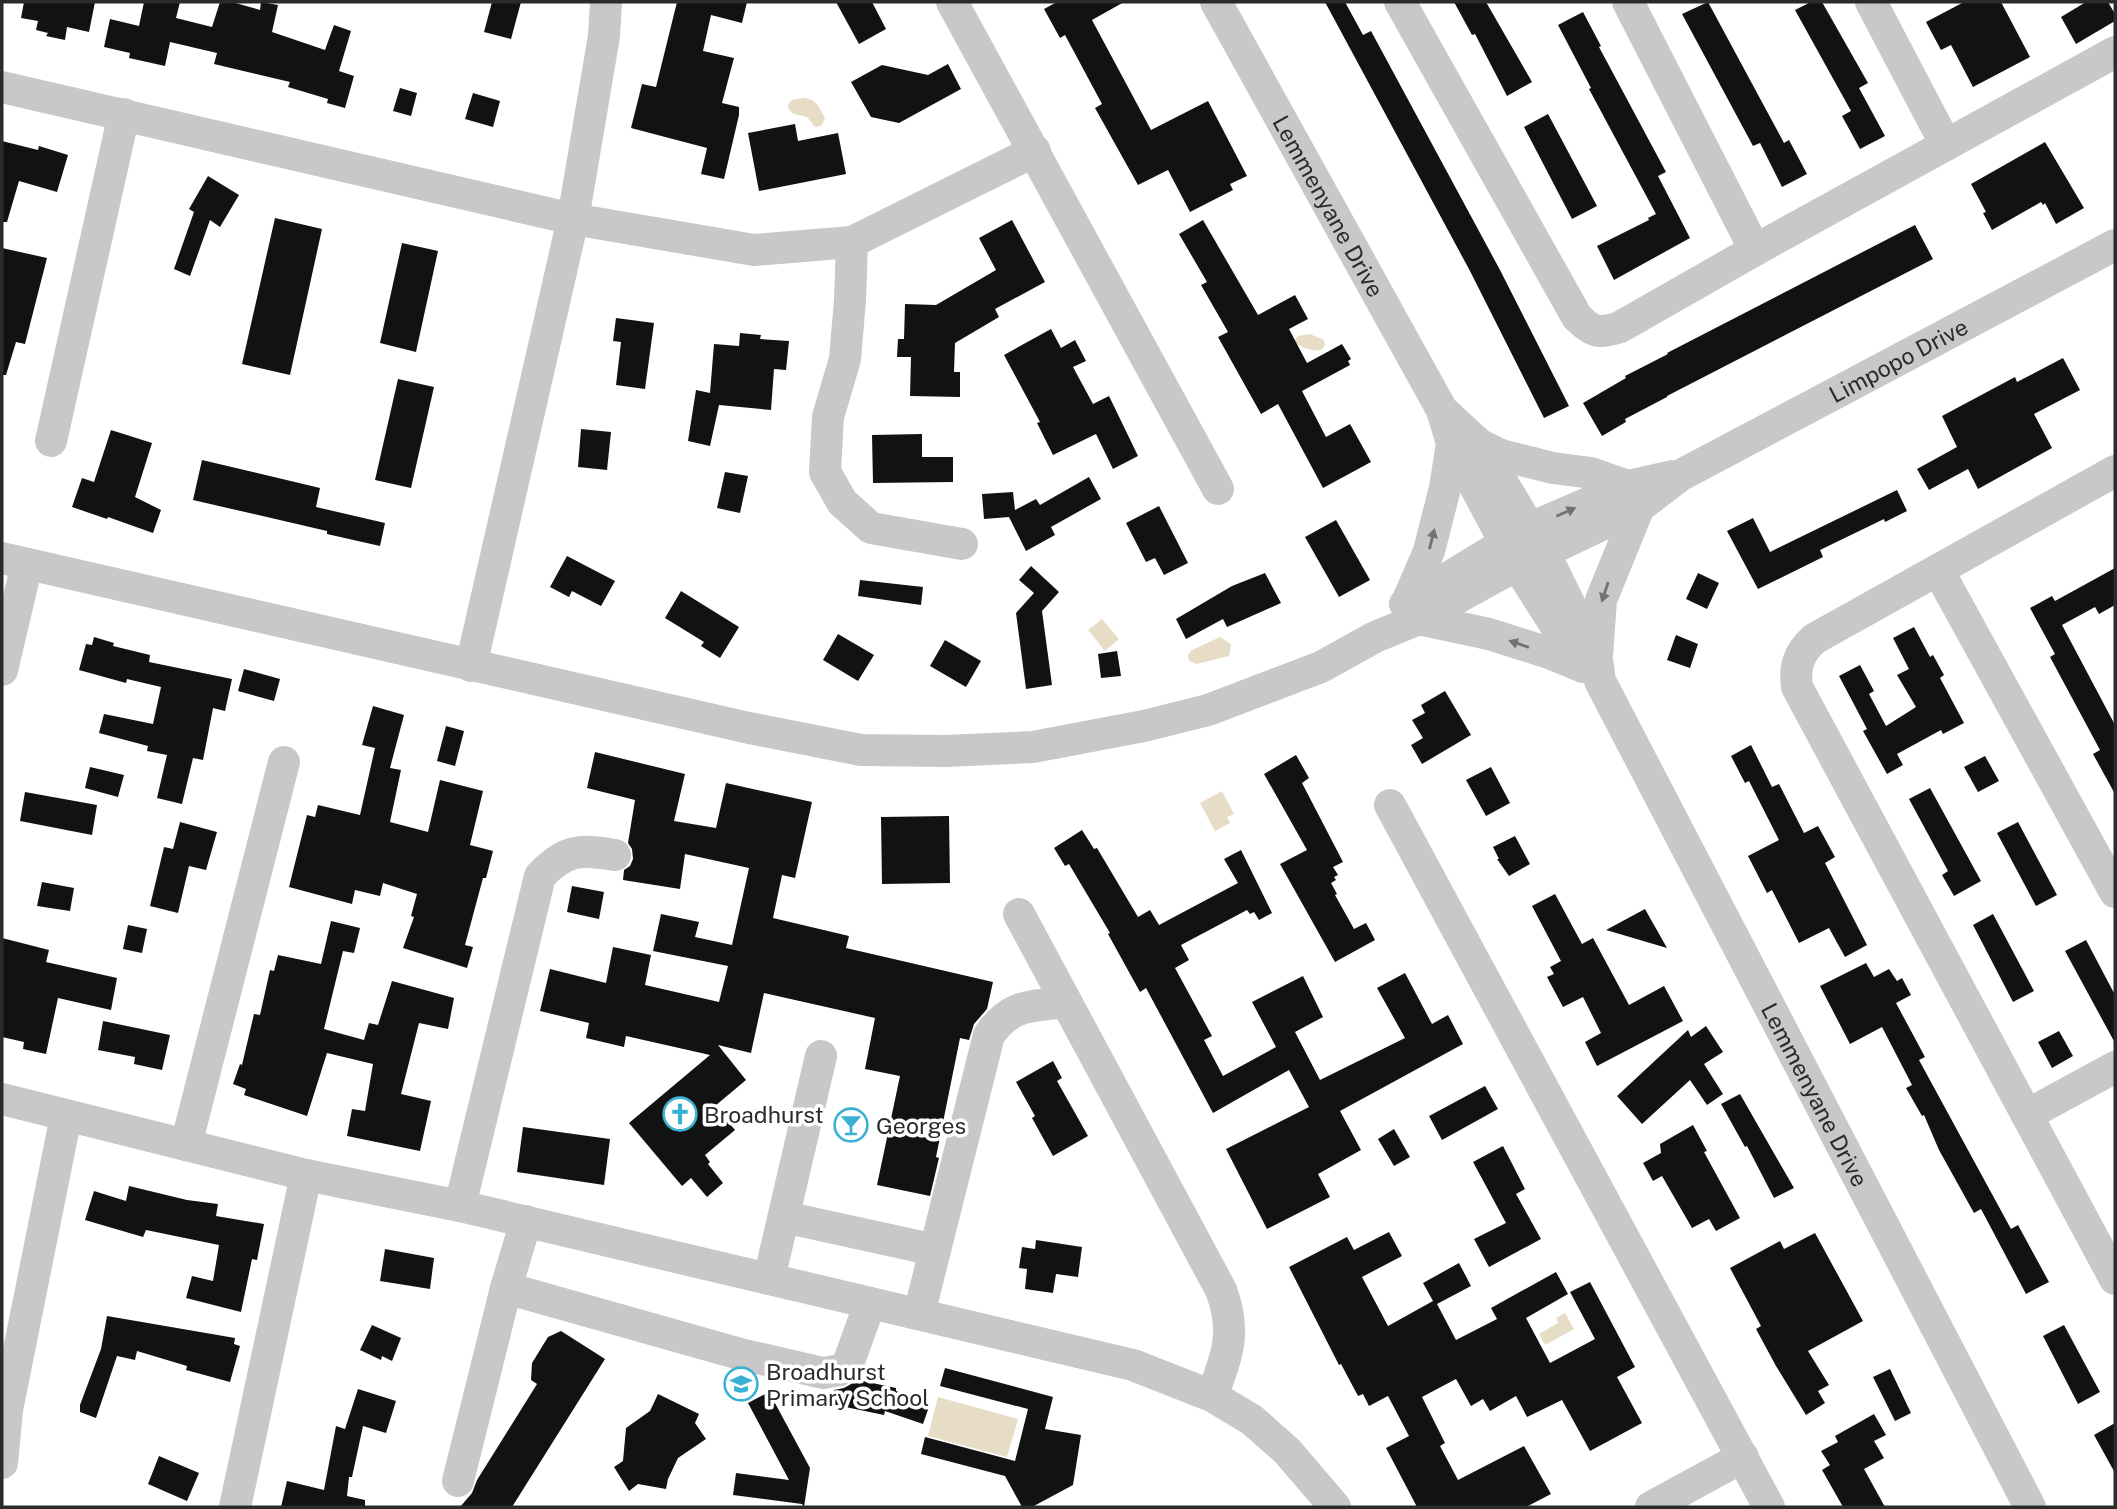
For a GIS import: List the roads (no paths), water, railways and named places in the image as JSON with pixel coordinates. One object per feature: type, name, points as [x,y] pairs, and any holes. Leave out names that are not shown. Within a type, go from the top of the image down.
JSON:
[{"type":"street","points":[[471,666],[573,219],[604,36],[606,2]]},
{"type":"street","points":[[952,2],[1218,489]]},
{"type":"street","name":"Lemmenyane Drive","points":[[1216,2],[1442,410],[1466,444],[1593,669],[2030,1507]]},
{"type":"street","points":[[1400,2],[1577,317],[1596,332],[1620,327],[2115,52]]},
{"type":"street","points":[[1628,2],[1755,250]]},
{"type":"street","points":[[1871,2],[1946,145]]},
{"type":"street","points":[[2,87],[573,219],[754,250],[852,242],[1035,151]]},
{"type":"street","points":[[51,441],[124,114]]},
{"type":"street","points":[[852,242],[845,359],[828,418],[825,472],[842,502],[871,528],[962,544]]},
{"type":"street","name":"Limpopo Drive","points":[[14,561],[748,728],[861,750],[946,751],[1033,747],[1144,726],[1208,710],[1321,667],[1524,547],[1681,475],[2115,246]]},
{"type":"street","points":[[1466,444],[1553,468],[1591,473],[1633,496],[1601,600],[1593,669],[1413,611],[1445,488],[1466,444]]},
{"type":"street","points":[[2115,471],[1814,639],[1804,648],[1795,672],[1797,687],[2115,1279]]},
{"type":"street","points":[[2,670],[14,561]]},
{"type":"street","points":[[1938,570],[2115,892]]},
{"type":"street","points":[[186,1145],[284,762]]},
{"type":"street","points":[[1390,806],[1769,1507]]},
{"type":"street","points":[[460,1206],[540,876],[560,858],[572,852],[585,850],[615,855]]},
{"type":"street","points":[[1019,914],[1214,1278],[1228,1310],[1231,1332],[1226,1359],[1212,1396]]},
{"type":"street","points":[[919,1314],[989,1035],[1001,1018],[1018,1008],[1066,1002]]},
{"type":"street","points":[[769,1279],[821,1056]]},
{"type":"street","points":[[2027,1115],[2115,1067]]},
{"type":"street","points":[[2,1099],[306,1175],[460,1206],[1133,1365],[1212,1396],[1252,1420],[1287,1451],[1335,1507]]},
{"type":"street","points":[[2,1463],[4,1408],[66,1116]]},
{"type":"street","points":[[235,1507],[306,1175]]},
{"type":"street","points":[[784,1216],[935,1250]]},
{"type":"street","points":[[458,1480],[506,1288],[526,1222]]},
{"type":"street","points":[[506,1288],[740,1354],[822,1373],[840,1370],[848,1364],[870,1303]]},
{"type":"street","points":[[1651,1507],[1743,1457]]},
{"type":"place","name":"Broadhurst","points":[[680,1114]]},
{"type":"place","name":"Georges","points":[[851,1125]]},
{"type":"place","name":"Broadhurst Primary School","points":[[741,1384]]}]
